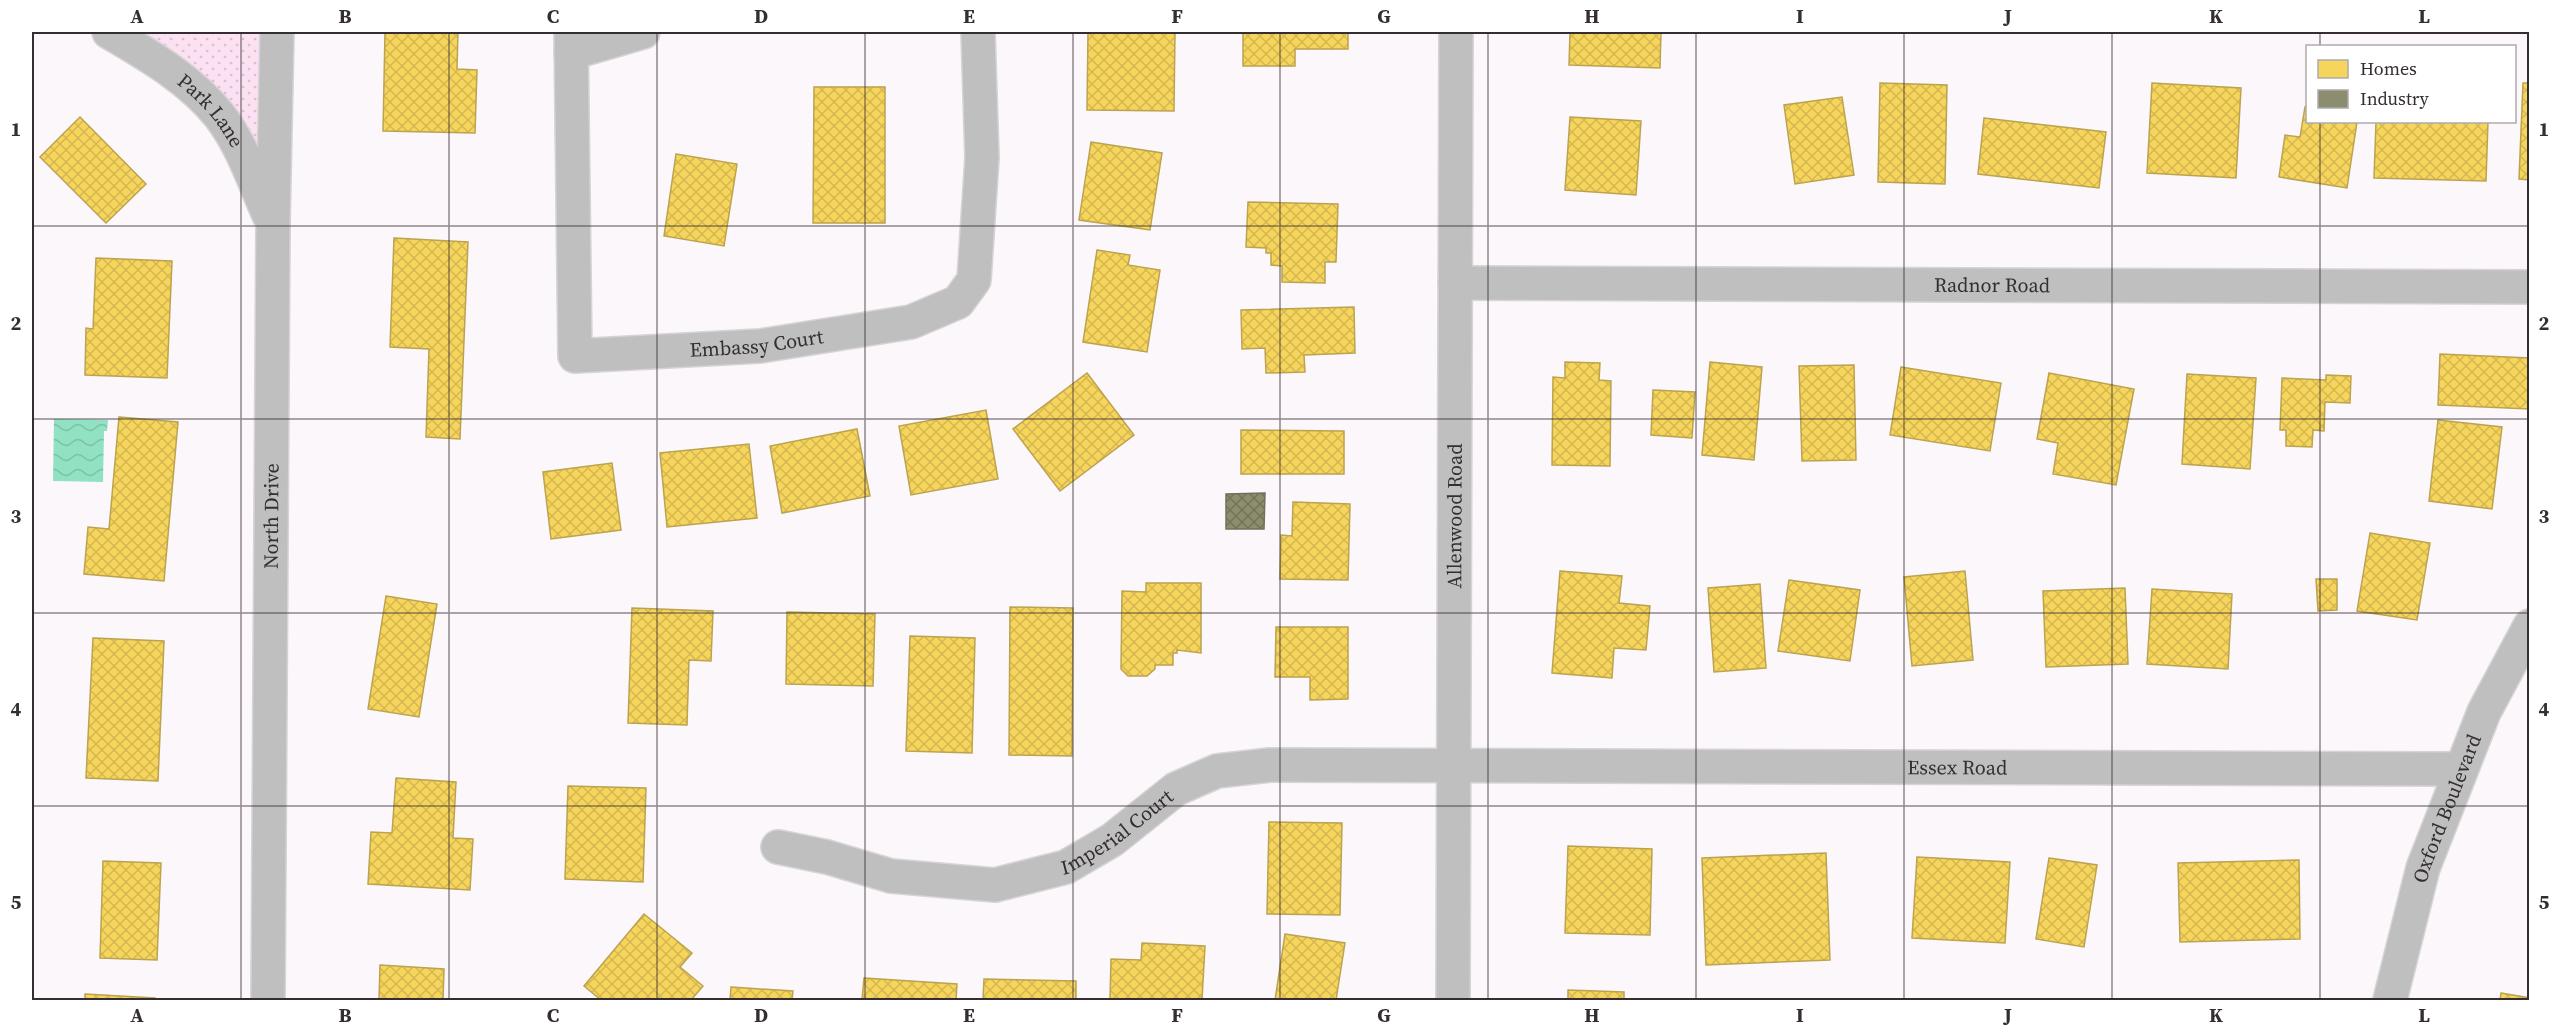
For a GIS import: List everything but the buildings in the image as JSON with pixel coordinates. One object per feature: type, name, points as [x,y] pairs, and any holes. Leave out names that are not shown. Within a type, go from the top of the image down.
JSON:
[{"type":"street","name":"Park Lane","points":[[109,32],[198,92],[220,116],[236,143],[273,223]]},
{"type":"street","name":"North Drive","points":[[268,1000],[273,223],[277,32]]},
{"type":"street","name":"Embassy Court","points":[[643,32],[571,42],[575,356],[760,346],[911,322],[958,302],[974,280],[982,158],[978,32]]},
{"type":"street","name":"Allenwood Road","points":[[1453,1000],[1456,32]]},
{"type":"street","name":"Radnor Road","points":[[1455,283],[2529,287]]},
{"type":"street","name":"Oxford Boulevard","points":[[2390,1000],[2423,868],[2484,712],[2529,626]]},
{"type":"street","name":"Imperial Court","points":[[778,847],[827,857],[891,876],[995,885],[1066,867],[1112,840],[1176,789],[1217,771],[1270,765],[1454,765]]},
{"type":"street","name":"Essex Road","points":[[1454,765],[2460,769]]},
{"type":"shaded area","points":[[109,32],[277,32],[273,223],[236,143]]},
{"type":"water","points":[[54,419],[108,420],[107,431],[104,431],[103,482],[53,481]]}]
